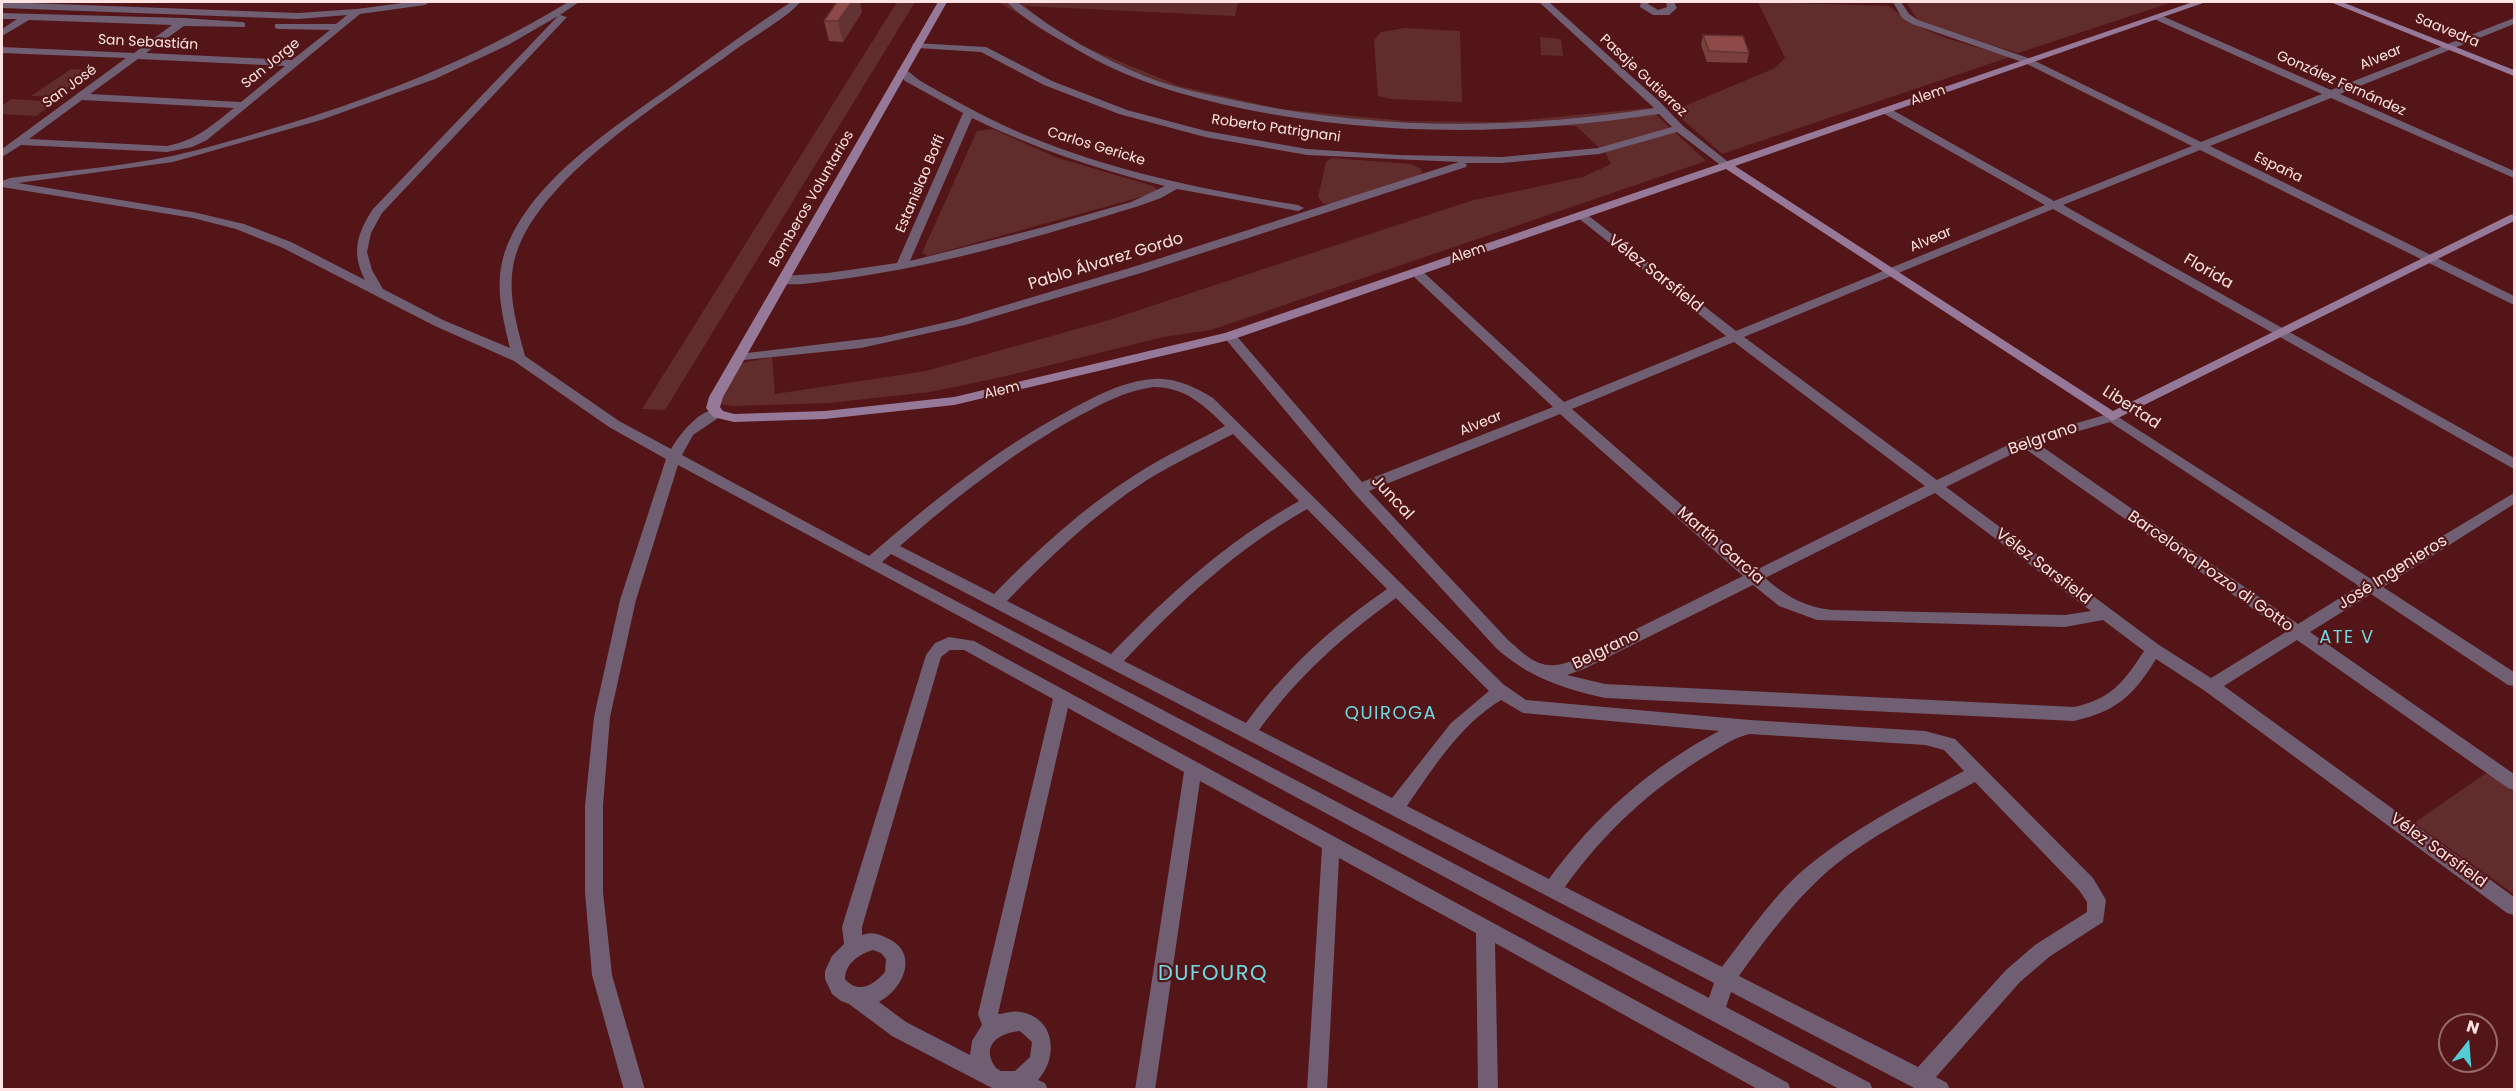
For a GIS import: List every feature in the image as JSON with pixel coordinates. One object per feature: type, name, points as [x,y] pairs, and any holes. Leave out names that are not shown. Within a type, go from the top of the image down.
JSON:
[{"type":"main road","name":"Bomberos Voluntarios","points":[[716,412],[714,401],[942,2]]},
{"type":"main road","name":"Alem","points":[[716,412],[734,418],[793,417],[933,404],[1013,389],[1229,336],[2202,2]]},
{"type":"main road","name":"Saavedra","points":[[2335,2],[2514,73]]},
{"type":"main road","name":"Libertad","points":[[1727,165],[2112,417]]},
{"type":"main road","name":"Belgrano","points":[[2112,417],[2514,218]]},
{"type":"street","points":[[2,5],[298,16],[357,12],[425,2]]},
{"type":"street","points":[[2,183],[170,159],[317,119],[462,64],[576,2]]},
{"type":"street","points":[[380,294],[370,280],[360,257],[361,242],[367,226],[377,212],[514,65],[576,2]]},
{"type":"street","points":[[519,358],[505,299],[505,284],[513,246],[532,213],[558,183],[607,140],[796,2]]},
{"type":"street","points":[[1012,2],[1077,47],[1134,75],[1207,97],[1286,114],[1387,125],[1474,128],[1582,122],[1662,110]]},
{"type":"street","name":"Pasaje Gutierrez","points":[[1544,2],[1679,128],[1727,165]]},
{"type":"street","points":[[1645,2],[1643,5],[1647,9],[1656,13],[1666,13],[1672,8],[1670,2]]},
{"type":"street","name":"España","points":[[1897,2],[1905,16],[1915,22],[2028,61],[2514,301]]},
{"type":"street","points":[[2,33],[43,7]]},
{"type":"street","name":"San Jorge","points":[[18,142],[167,149],[188,146],[203,138],[357,12]]},
{"type":"street","name":"San José","points":[[2,154],[197,13]]},
{"type":"street","points":[[2,16],[338,27]]},
{"type":"street","name":"González Fernández","points":[[2157,17],[2514,175]]},
{"type":"street","name":"Alvear","points":[[1359,489],[1562,408],[2056,204],[2514,21]]},
{"type":"street","name":"Roberto Patrignani","points":[[917,45],[983,49],[1048,84],[1090,101],[1205,134],[1306,152],[1474,161],[1535,158],[1599,151],[1679,128]]},
{"type":"street","name":"San Sebastián","points":[[2,50],[293,63]]},
{"type":"street","name":"Carlos Gericke","points":[[902,71],[909,79],[968,114],[1063,155],[1174,186],[1230,198],[1298,208]]},
{"type":"street","points":[[79,98],[242,105]]},
{"type":"street","name":"Florida","points":[[1885,111],[2056,204],[2514,464]]},
{"type":"street","name":"Estanislao Boffi","points":[[902,266],[968,114]]},
{"type":"street","name":"Pablo Álvarez Gordo","points":[[739,358],[785,350],[899,338],[987,317],[1474,161]]},
{"type":"street","points":[[2,183],[193,215],[240,226],[287,245],[380,294],[519,358],[585,405],[674,456],[871,563],[1863,1089]]},
{"type":"street","points":[[783,280],[851,275],[902,266],[986,246],[1096,216],[1157,196],[1174,186]]},
{"type":"street","name":"Vélez Sarsfield","points":[[1581,215],[1734,336],[2153,649],[2211,687],[2514,907]]},
{"type":"street","name":"Martín García","points":[[1416,272],[1562,408],[1778,598],[1794,608],[1816,614],[2065,621],[2106,614]]},
{"type":"street","name":"Juncal","points":[[1229,336],[1359,489],[1502,644],[1520,660],[1571,684],[1605,691],[2074,714],[2096,710],[2110,704],[2132,684],[2153,649]]},
{"type":"street","points":[[871,563],[974,475],[1059,421],[1116,393],[1151,383],[1179,386],[1208,401],[1501,692],[1523,706],[1750,727],[1937,740],[1958,751],[2086,884],[2097,900],[2096,916],[2042,951],[2013,976],[1920,1080]]},
{"type":"street","points":[[635,1089],[602,975],[594,892],[594,806],[602,717],[628,600],[674,456],[688,432],[716,412]]},
{"type":"street","name":"Belgrano","points":[[1540,671],[1556,673],[1578,665],[2025,442],[2112,417]]},
{"type":"street","name":"Libertad","points":[[2112,417],[2514,680]]},
{"type":"street","points":[[996,602],[1051,549],[1112,498],[1184,453],[1235,428]]},
{"type":"street","name":"Barcelona Pozzo di Gotto","points":[[2025,442],[2514,783]]},
{"type":"street","name":"José Ingenieros","points":[[2211,687],[2514,498]]},
{"type":"street","points":[[1112,663],[1162,611],[1212,566],[1273,522],[1310,501]]},
{"type":"street","points":[[890,547],[1940,1089]]},
{"type":"street","points":[[1248,733],[1285,683],[1320,648],[1352,620],[1398,590]]},
{"type":"street","points":[[854,946],[852,927],[934,655],[940,647],[957,642],[968,645],[1780,1089]]},
{"type":"street","points":[[1395,809],[1434,754],[1480,705],[1490,696],[1501,692]]},
{"type":"street","points":[[993,1029],[988,1014],[1062,697]]},
{"type":"street","points":[[1552,890],[1573,859],[1598,830],[1629,801],[1687,757],[1734,731],[1750,727]]},
{"type":"street","points":[[1145,1089],[1193,769]]},
{"type":"street","points":[[1715,1011],[1725,980],[1755,938],[1806,879],[1857,840],[1894,817],[1978,772]]},
{"type":"street","points":[[1317,1089],[1331,843]]},
{"type":"street","points":[[1485,928],[1488,1089]]},
{"type":"street","points":[[855,996],[864,997],[884,988],[896,972],[897,963],[890,948],[882,943],[873,941],[854,946],[839,961],[836,979],[840,987],[899,1029],[987,1075],[1001,1082],[1017,1080],[1037,1066],[1042,1051],[1040,1037],[1033,1027],[1020,1021],[1006,1022],[993,1029],[983,1040],[979,1054],[982,1069],[987,1075]]},
{"type":"street","points":[[1017,1080],[1038,1089]]},
{"type":"shaded area","points":[[897,2],[915,2],[665,410],[642,409]]},
{"type":"shaded area","points":[[998,2],[1023,4],[1021,2],[1238,2],[1235,16],[1025,6],[1063,38],[1179,86],[1280,109],[1406,121],[1503,122],[1649,108],[1706,161],[1211,330],[1163,337],[1002,377],[930,392],[829,403],[733,406],[720,404],[719,399],[742,363],[772,357],[775,394],[926,371],[1109,320],[1470,201],[1583,177],[1611,164],[1606,154],[1576,126],[1424,123],[1374,120],[1273,110],[1223,100],[1174,87],[1105,60],[1062,38]]},
{"type":"shaded area","points":[[1758,2],[1889,6],[1916,25],[1931,32],[2010,57],[1722,154],[1673,111],[1775,68],[1785,58]]},
{"type":"shaded area","points":[[1906,2],[2173,2],[2018,53],[1941,30],[1918,20]]},
{"type":"shaded area","points":[[1405,28],[1460,31],[1462,102],[1390,99],[1378,96],[1374,40],[1381,32]]},
{"type":"shaded area","points":[[1540,37],[1561,39],[1563,56],[1541,55]]},
{"type":"shaded area","points":[[71,69],[95,71],[57,97],[31,96]]},
{"type":"shaded area","points":[[11,99],[55,102],[36,116],[2,114],[2,106]]},
{"type":"shaded area","points":[[993,129],[1055,157],[1153,186],[1157,190],[1148,195],[928,256],[922,253],[977,131]]},
{"type":"shaded area","points":[[1332,158],[1411,164],[1421,169],[1422,173],[1405,182],[1335,203],[1324,204],[1318,197],[1326,162]]},
{"type":"shaded area","points":[[2489,771],[2514,789],[2514,894],[2414,823]]},
{"type":"building","points":[[837,2],[852,2],[838,21],[824,21]]},
{"type":"building","points":[[1703,35],[1743,36],[1749,53],[1709,51]]},
{"type":"district","name":"ATE V","points":[[2347,638]]},
{"type":"district","name":"QUIROGA","points":[[1391,714]]},
{"type":"district","name":"DUFOURQ","points":[[1213,975]]}]
